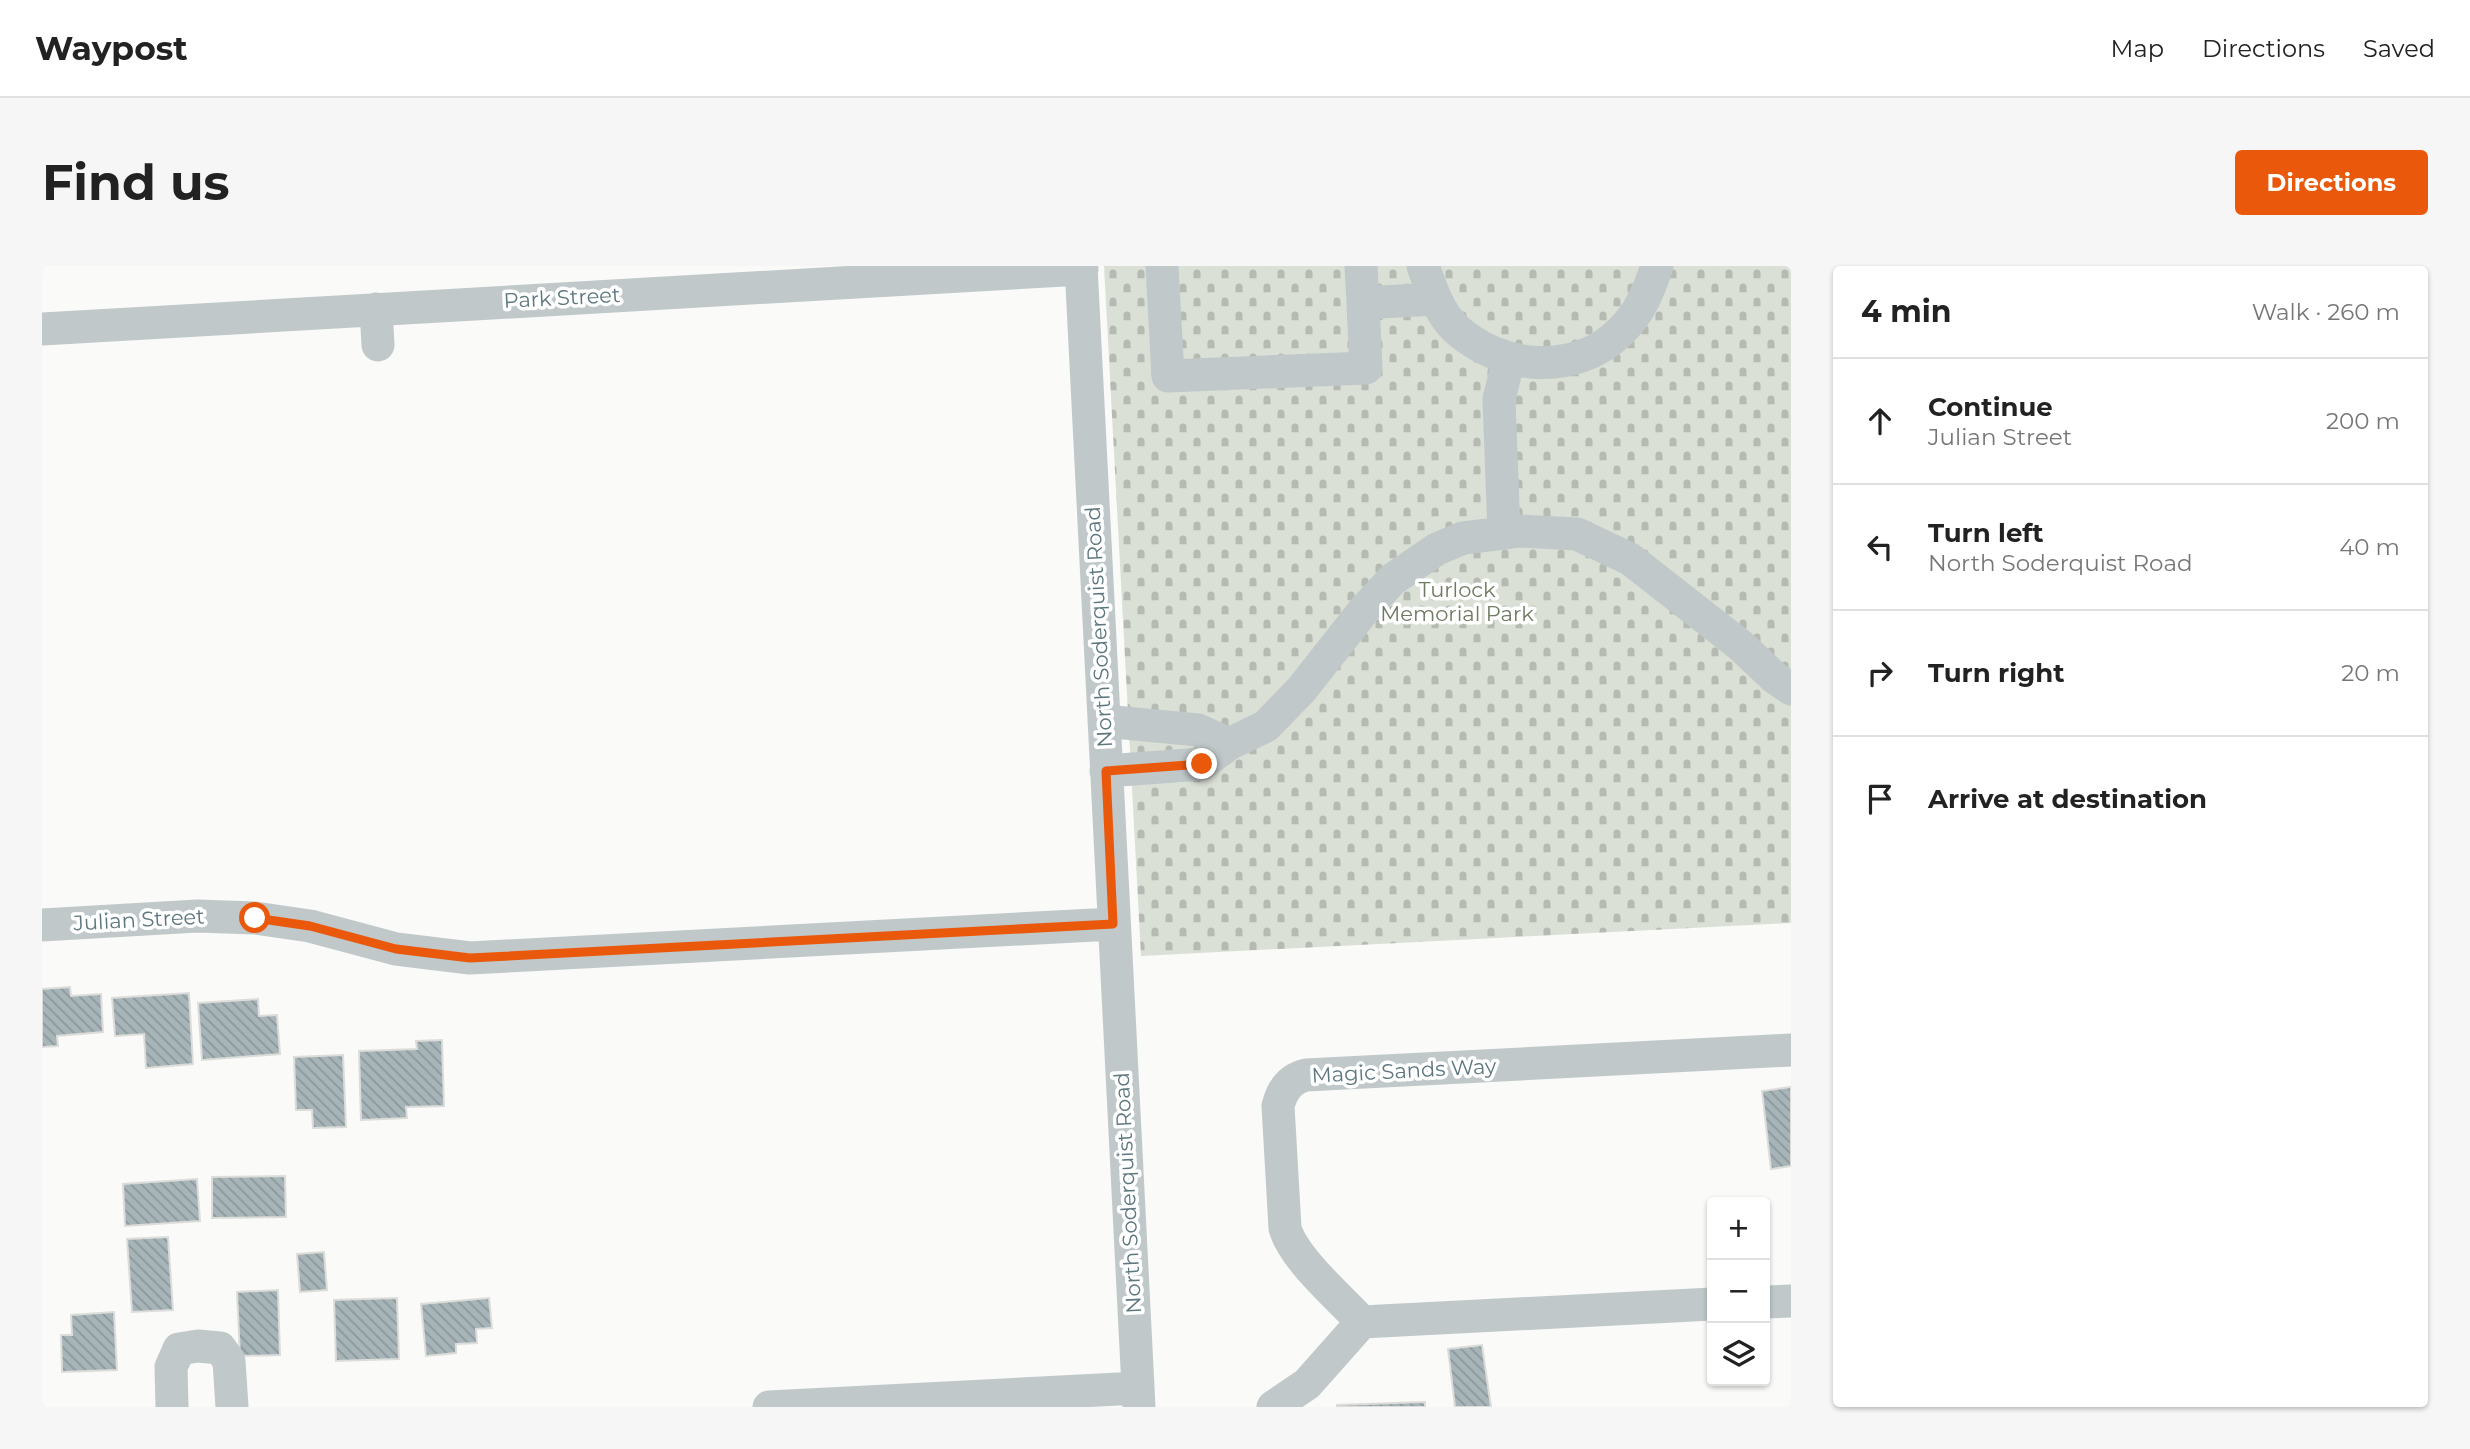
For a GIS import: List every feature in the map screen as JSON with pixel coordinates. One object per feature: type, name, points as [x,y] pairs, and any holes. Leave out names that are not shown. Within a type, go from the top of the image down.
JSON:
[{"type":"street","points":[[1162,266],[1168,376],[1366,368],[1361,266]]},
{"type":"street","points":[[1423,266],[1434,299],[1454,327],[1482,348],[1509,359],[1551,363],[1588,354],[1620,332],[1644,302],[1657,266]]},
{"type":"street","name":"Park Street","points":[[42,329],[1081,267]]},
{"type":"street","name":"North Soderquist Road","points":[[1081,267],[1139,1398]]},
{"type":"street","points":[[1363,303],[1434,299]]},
{"type":"street","points":[[376,309],[378,345]]},
{"type":"street","points":[[1504,533],[1499,400],[1509,359]]},
{"type":"street","points":[[1106,771],[1202,764],[1229,744],[1266,726],[1301,690],[1364,610],[1393,579],[1437,549],[1463,538],[1520,531],[1577,534],[1630,559],[1740,645],[1791,689]]},
{"type":"street","points":[[1104,721],[1198,730],[1229,744]]},
{"type":"street","name":"Julian Street","points":[[42,925],[197,916],[255,918],[310,926],[396,949],[470,958],[1113,924]]},
{"type":"street","name":"Magic Sands Way","points":[[1362,1322],[1301,1256],[1288,1238],[1285,1228],[1278,1106],[1282,1092],[1297,1077],[1791,1050]]},
{"type":"street","points":[[1770,1302],[1791,1300]]},
{"type":"street","points":[[1273,1407],[1307,1384],[1362,1322],[1707,1304]]},
{"type":"street","points":[[172,1407],[171,1367],[179,1349],[198,1346],[220,1348],[229,1361],[232,1407]]},
{"type":"street","points":[[769,1407],[1139,1398]]},
{"type":"green space","name":"Turlock Memorial Park","points":[[1104,266],[1791,266],[1791,923],[1141,956]]},
{"type":"building","points":[[70,987],[71,996],[101,994],[103,1032],[57,1036],[58,1046],[42,1047],[42,989]]},
{"type":"building","points":[[189,993],[193,1064],[146,1068],[144,1034],[115,1036],[112,998]]},
{"type":"building","points":[[258,999],[259,1016],[277,1015],[280,1054],[202,1060],[198,1003]]},
{"type":"building","points":[[442,1040],[444,1106],[406,1107],[407,1118],[361,1120],[359,1051],[417,1049],[416,1041]]},
{"type":"building","points":[[343,1055],[346,1127],[313,1128],[312,1110],[296,1110],[294,1057]]},
{"type":"building","points":[[1791,1087],[1791,1166],[1771,1169],[1762,1091]]},
{"type":"building","points":[[285,1176],[286,1217],[212,1218],[212,1177]]},
{"type":"building","points":[[197,1179],[200,1221],[125,1226],[123,1184]]},
{"type":"building","points":[[168,1237],[173,1310],[132,1312],[127,1239]]},
{"type":"building","points":[[324,1252],[327,1290],[300,1292],[297,1254]]},
{"type":"building","points":[[278,1290],[280,1355],[240,1356],[237,1292]]},
{"type":"building","points":[[397,1298],[399,1359],[336,1361],[334,1300]]},
{"type":"building","points":[[489,1298],[492,1328],[476,1329],[477,1343],[456,1344],[456,1353],[426,1356],[421,1304]]},
{"type":"building","points":[[114,1312],[117,1370],[62,1372],[61,1335],[72,1335],[71,1315]]},
{"type":"building","points":[[1482,1345],[1491,1407],[1455,1407],[1448,1349]]},
{"type":"building","points":[[1425,1402],[1425,1407],[1337,1407],[1337,1405]]},
{"type":"route","points":[[255,918],[310,926],[420,954],[470,958],[1113,924],[1106,771],[1202,764]]}]
